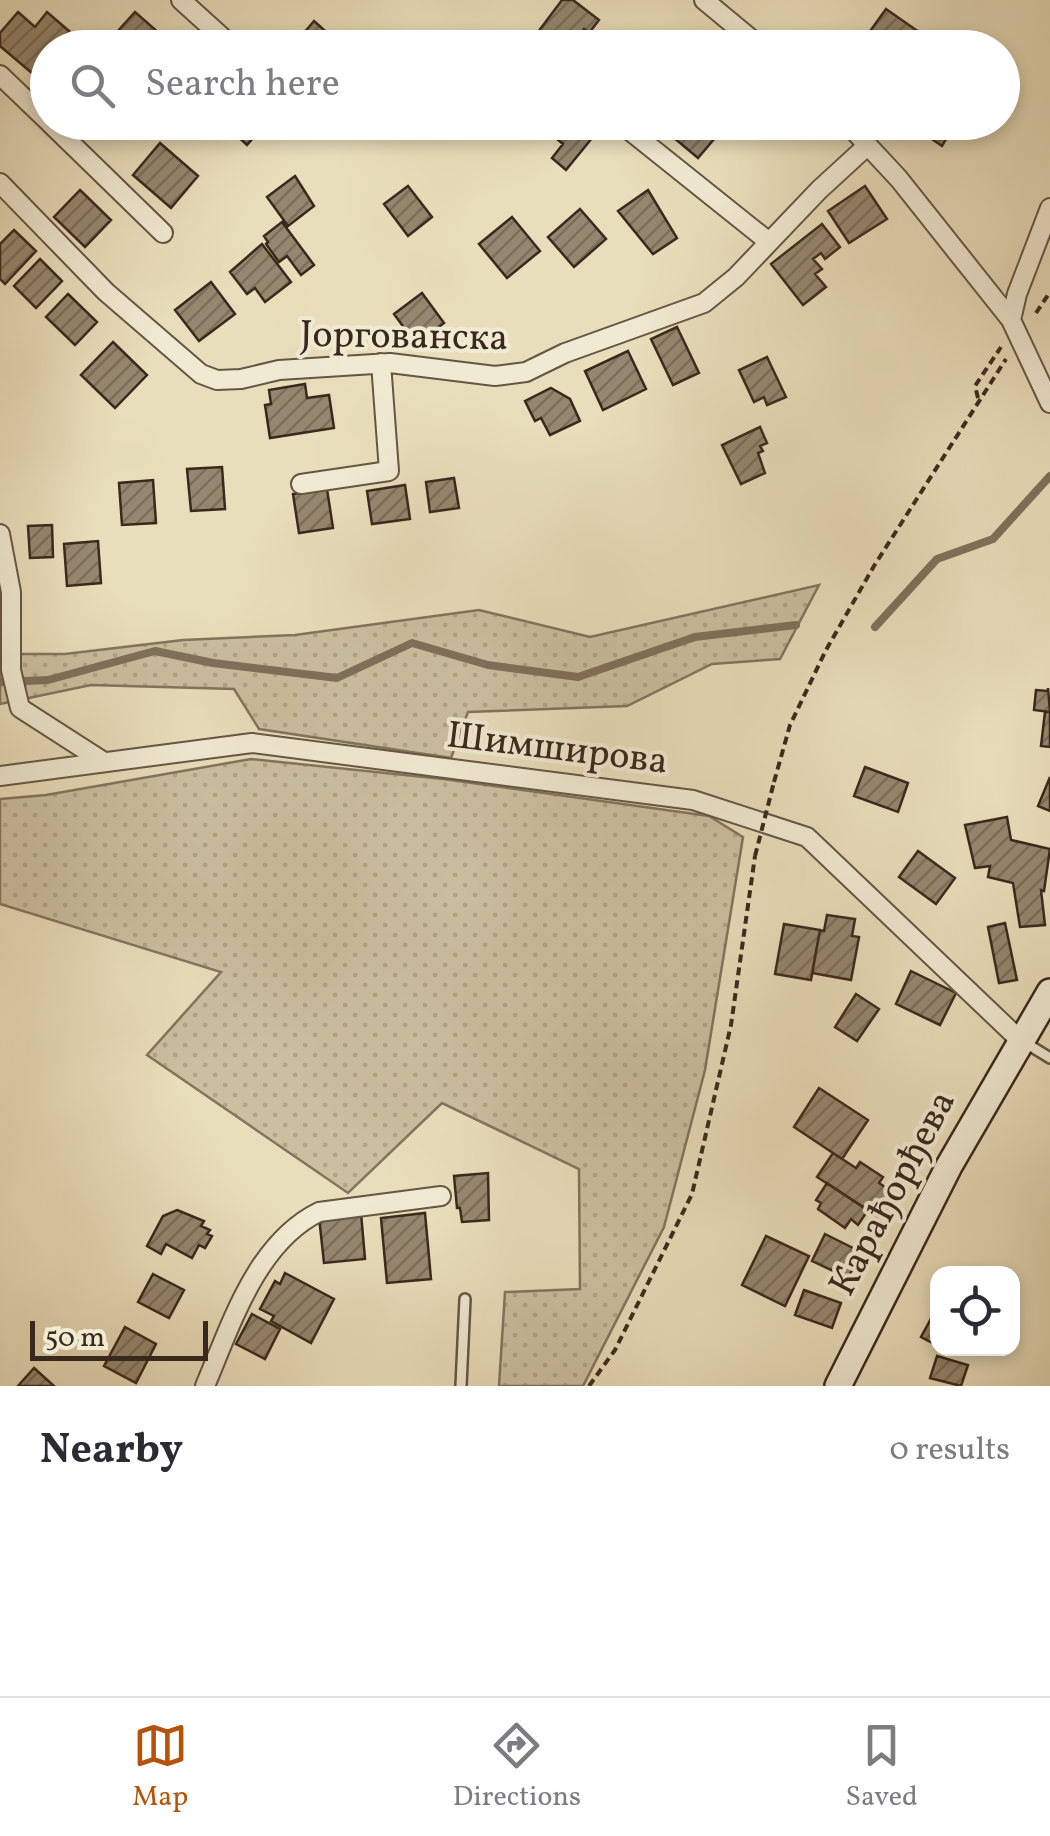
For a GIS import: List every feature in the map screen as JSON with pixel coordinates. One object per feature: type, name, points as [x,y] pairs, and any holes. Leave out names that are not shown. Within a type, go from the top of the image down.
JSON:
[{"type":"main road","name":"Карађорђева","points":[[838,1386],[949,1166],[1050,992]]},
{"type":"street","points":[[181,0],[214,30]]},
{"type":"street","points":[[704,0],[740,30]]},
{"type":"street","points":[[0,75],[30,104]]},
{"type":"street","points":[[67,140],[163,233]]},
{"type":"street","points":[[642,140],[770,242]]},
{"type":"street","points":[[863,140],[934,220],[1016,328],[1050,404]]},
{"type":"street","name":"Јоргованска","points":[[0,183],[106,292],[201,374],[218,380],[241,379],[279,370],[381,363],[438,366],[495,376],[526,372],[704,303],[736,277],[818,190],[868,145]]},
{"type":"street","points":[[1016,328],[1017,294],[1050,208]]},
{"type":"street","points":[[301,484],[389,470],[381,363]]},
{"type":"street","points":[[0,534],[11,592],[11,670],[20,708],[104,762]]},
{"type":"street","name":"Шимширова","points":[[0,776],[252,743],[693,800],[807,837],[1022,1041]]},
{"type":"street","points":[[205,1386],[243,1299],[265,1262],[302,1220],[319,1212],[442,1196]]},
{"type":"lane","points":[[1022,1041],[1050,1058]]},
{"type":"lane","points":[[461,1386],[465,1300]]},
{"type":"path","points":[[980,400],[974,386],[1016,328],[1050,292]]},
{"type":"path","points":[[589,1386],[615,1350],[692,1194],[731,1026],[755,856],[790,726],[826,650],[874,566],[980,400],[1016,328]]},
{"type":"shaded area","points":[[819,585],[780,659],[712,664],[627,706],[468,712],[451,758],[259,729],[234,689],[91,685],[0,704],[0,654],[65,654],[183,640],[295,635],[479,610],[590,637]]},
{"type":"shaded area","points":[[251,759],[443,779],[709,816],[743,837],[705,1070],[664,1227],[583,1386],[499,1386],[505,1292],[580,1289],[579,1169],[442,1103],[348,1193],[147,1055],[221,972],[0,904],[0,799],[46,795]]},
{"type":"building","points":[[562,0],[573,0],[599,20],[591,30],[540,30]]},
{"type":"building","points":[[886,9],[916,30],[871,30]]},
{"type":"building","points":[[18,12],[35,27],[47,12],[68,30],[30,30],[30,71],[0,46],[0,33]]},
{"type":"building","points":[[135,12],[156,30],[119,30]]},
{"type":"building","points":[[314,21],[324,30],[306,30]]},
{"type":"building","points":[[558,140],[590,140],[566,170],[552,158],[563,144]]},
{"type":"building","points":[[676,140],[713,140],[698,158]]},
{"type":"building","points":[[160,143],[198,176],[171,208],[133,175]]},
{"type":"building","points":[[295,176],[314,206],[288,226],[267,197]]},
{"type":"building","points":[[408,186],[432,217],[408,236],[384,204]]},
{"type":"building","points":[[865,186],[887,219],[849,243],[828,211]]},
{"type":"building","points":[[80,190],[111,220],[85,247],[54,217]]},
{"type":"building","points":[[648,190],[677,238],[653,254],[618,211]]},
{"type":"building","points":[[580,209],[606,239],[574,267],[548,237]]},
{"type":"building","points":[[512,217],[540,251],[507,278],[479,244]]},
{"type":"building","points":[[282,222],[314,265],[301,275],[287,256],[279,262],[266,244],[264,236]]},
{"type":"building","points":[[822,224],[840,247],[825,259],[821,253],[813,259],[822,269],[815,274],[826,287],[803,305],[771,264]]},
{"type":"building","points":[[14,230],[36,251],[5,284],[0,279],[0,244]]},
{"type":"building","points":[[262,244],[291,282],[265,302],[255,288],[247,294],[230,272]]},
{"type":"building","points":[[40,259],[62,281],[36,308],[14,286]]},
{"type":"building","points":[[211,282],[235,314],[199,341],[175,310]]},
{"type":"building","points":[[422,293],[444,323],[416,344],[394,314]]},
{"type":"building","points":[[68,294],[97,322],[75,345],[46,317]]},
{"type":"building","points":[[677,327],[699,373],[673,385],[651,339]]},
{"type":"building","points":[[113,342],[147,375],[115,408],[81,375]]},
{"type":"building","points":[[628,351],[646,389],[603,410],[585,371]]},
{"type":"building","points":[[767,357],[786,397],[767,405],[764,397],[754,402],[739,370]]},
{"type":"building","points":[[305,384],[307,398],[329,395],[334,428],[270,438],[265,405],[271,404],[269,390]]},
{"type":"building","points":[[551,388],[570,399],[580,421],[550,435],[541,418],[535,421],[525,401]]},
{"type":"building","points":[[760,427],[767,443],[760,446],[763,451],[758,453],[765,473],[741,484],[722,445]]},
{"type":"building","points":[[222,467],[225,509],[191,511],[187,469]]},
{"type":"building","points":[[454,478],[459,508],[430,512],[426,482]]},
{"type":"building","points":[[153,480],[156,523],[122,525],[119,483]]},
{"type":"building","points":[[405,485],[410,519],[372,524],[367,491]]},
{"type":"building","points":[[327,489],[333,528],[299,533],[293,494]]},
{"type":"building","points":[[52,525],[53,557],[30,558],[28,526]]},
{"type":"building","points":[[98,541],[101,583],[67,586],[64,544]]},
{"type":"building","points":[[1048,688],[1050,712],[1034,710],[1036,690]]},
{"type":"building","points":[[1045,712],[1050,712],[1050,747],[1041,746]]},
{"type":"building","points":[[865,767],[908,783],[898,812],[854,796]]},
{"type":"building","points":[[1050,777],[1050,811],[1038,806]]},
{"type":"building","points":[[1007,817],[1011,840],[1050,849],[1044,891],[1041,890],[1045,925],[1020,927],[1013,883],[988,877],[990,866],[975,868],[965,825]]},
{"type":"building","points":[[918,851],[955,878],[936,904],[899,877]]},
{"type":"building","points":[[827,915],[855,919],[852,936],[859,937],[851,980],[812,973],[820,930],[824,931]]},
{"type":"building","points":[[1005,923],[1017,980],[999,983],[988,927]]},
{"type":"building","points":[[784,924],[820,930],[811,980],[775,974]]},
{"type":"building","points":[[911,971],[956,993],[940,1025],[896,1004]]},
{"type":"building","points":[[856,994],[879,1009],[857,1041],[835,1027]]},
{"type":"building","points":[[819,1088],[868,1120],[842,1159],[794,1127]]},
{"type":"building","points":[[833,1153],[856,1168],[860,1162],[883,1177],[879,1183],[897,1195],[881,1219],[817,1177]]},
{"type":"building","points":[[488,1173],[489,1220],[462,1222],[454,1176]]},
{"type":"building","points":[[827,1183],[868,1210],[858,1225],[851,1219],[845,1228],[818,1209],[821,1203],[816,1200]]},
{"type":"building","points":[[177,1210],[204,1221],[201,1226],[210,1230],[207,1234],[212,1236],[205,1248],[199,1245],[192,1258],[166,1244],[161,1254],[147,1246],[163,1216]]},
{"type":"building","points":[[361,1213],[365,1259],[324,1263],[319,1217]]},
{"type":"building","points":[[425,1213],[431,1279],[387,1283],[381,1218]]},
{"type":"building","points":[[825,1234],[861,1252],[848,1278],[812,1261]]},
{"type":"building","points":[[766,1236],[809,1256],[785,1306],[742,1285]]},
{"type":"building","points":[[285,1273],[334,1299],[311,1343],[271,1321],[274,1316],[260,1309],[275,1281],[280,1284]]},
{"type":"building","points":[[153,1274],[184,1290],[169,1318],[138,1302]]},
{"type":"building","points":[[804,1290],[841,1303],[832,1328],[795,1315]]},
{"type":"building","points":[[252,1314],[280,1329],[265,1359],[236,1344]]},
{"type":"building","points":[[930,1320],[930,1342],[921,1337]]},
{"type":"building","points":[[125,1327],[156,1344],[136,1383],[104,1366]]},
{"type":"building","points":[[937,1356],[968,1365],[961,1386],[930,1378]]},
{"type":"building","points":[[34,1368],[54,1386],[18,1386]]},
{"type":"waterway","points":[[875,627],[937,559],[993,539],[1050,476]]},
{"type":"waterway","points":[[0,682],[48,680],[155,651],[213,663],[337,678],[412,643],[488,665],[578,677],[695,637],[796,625]]}]
